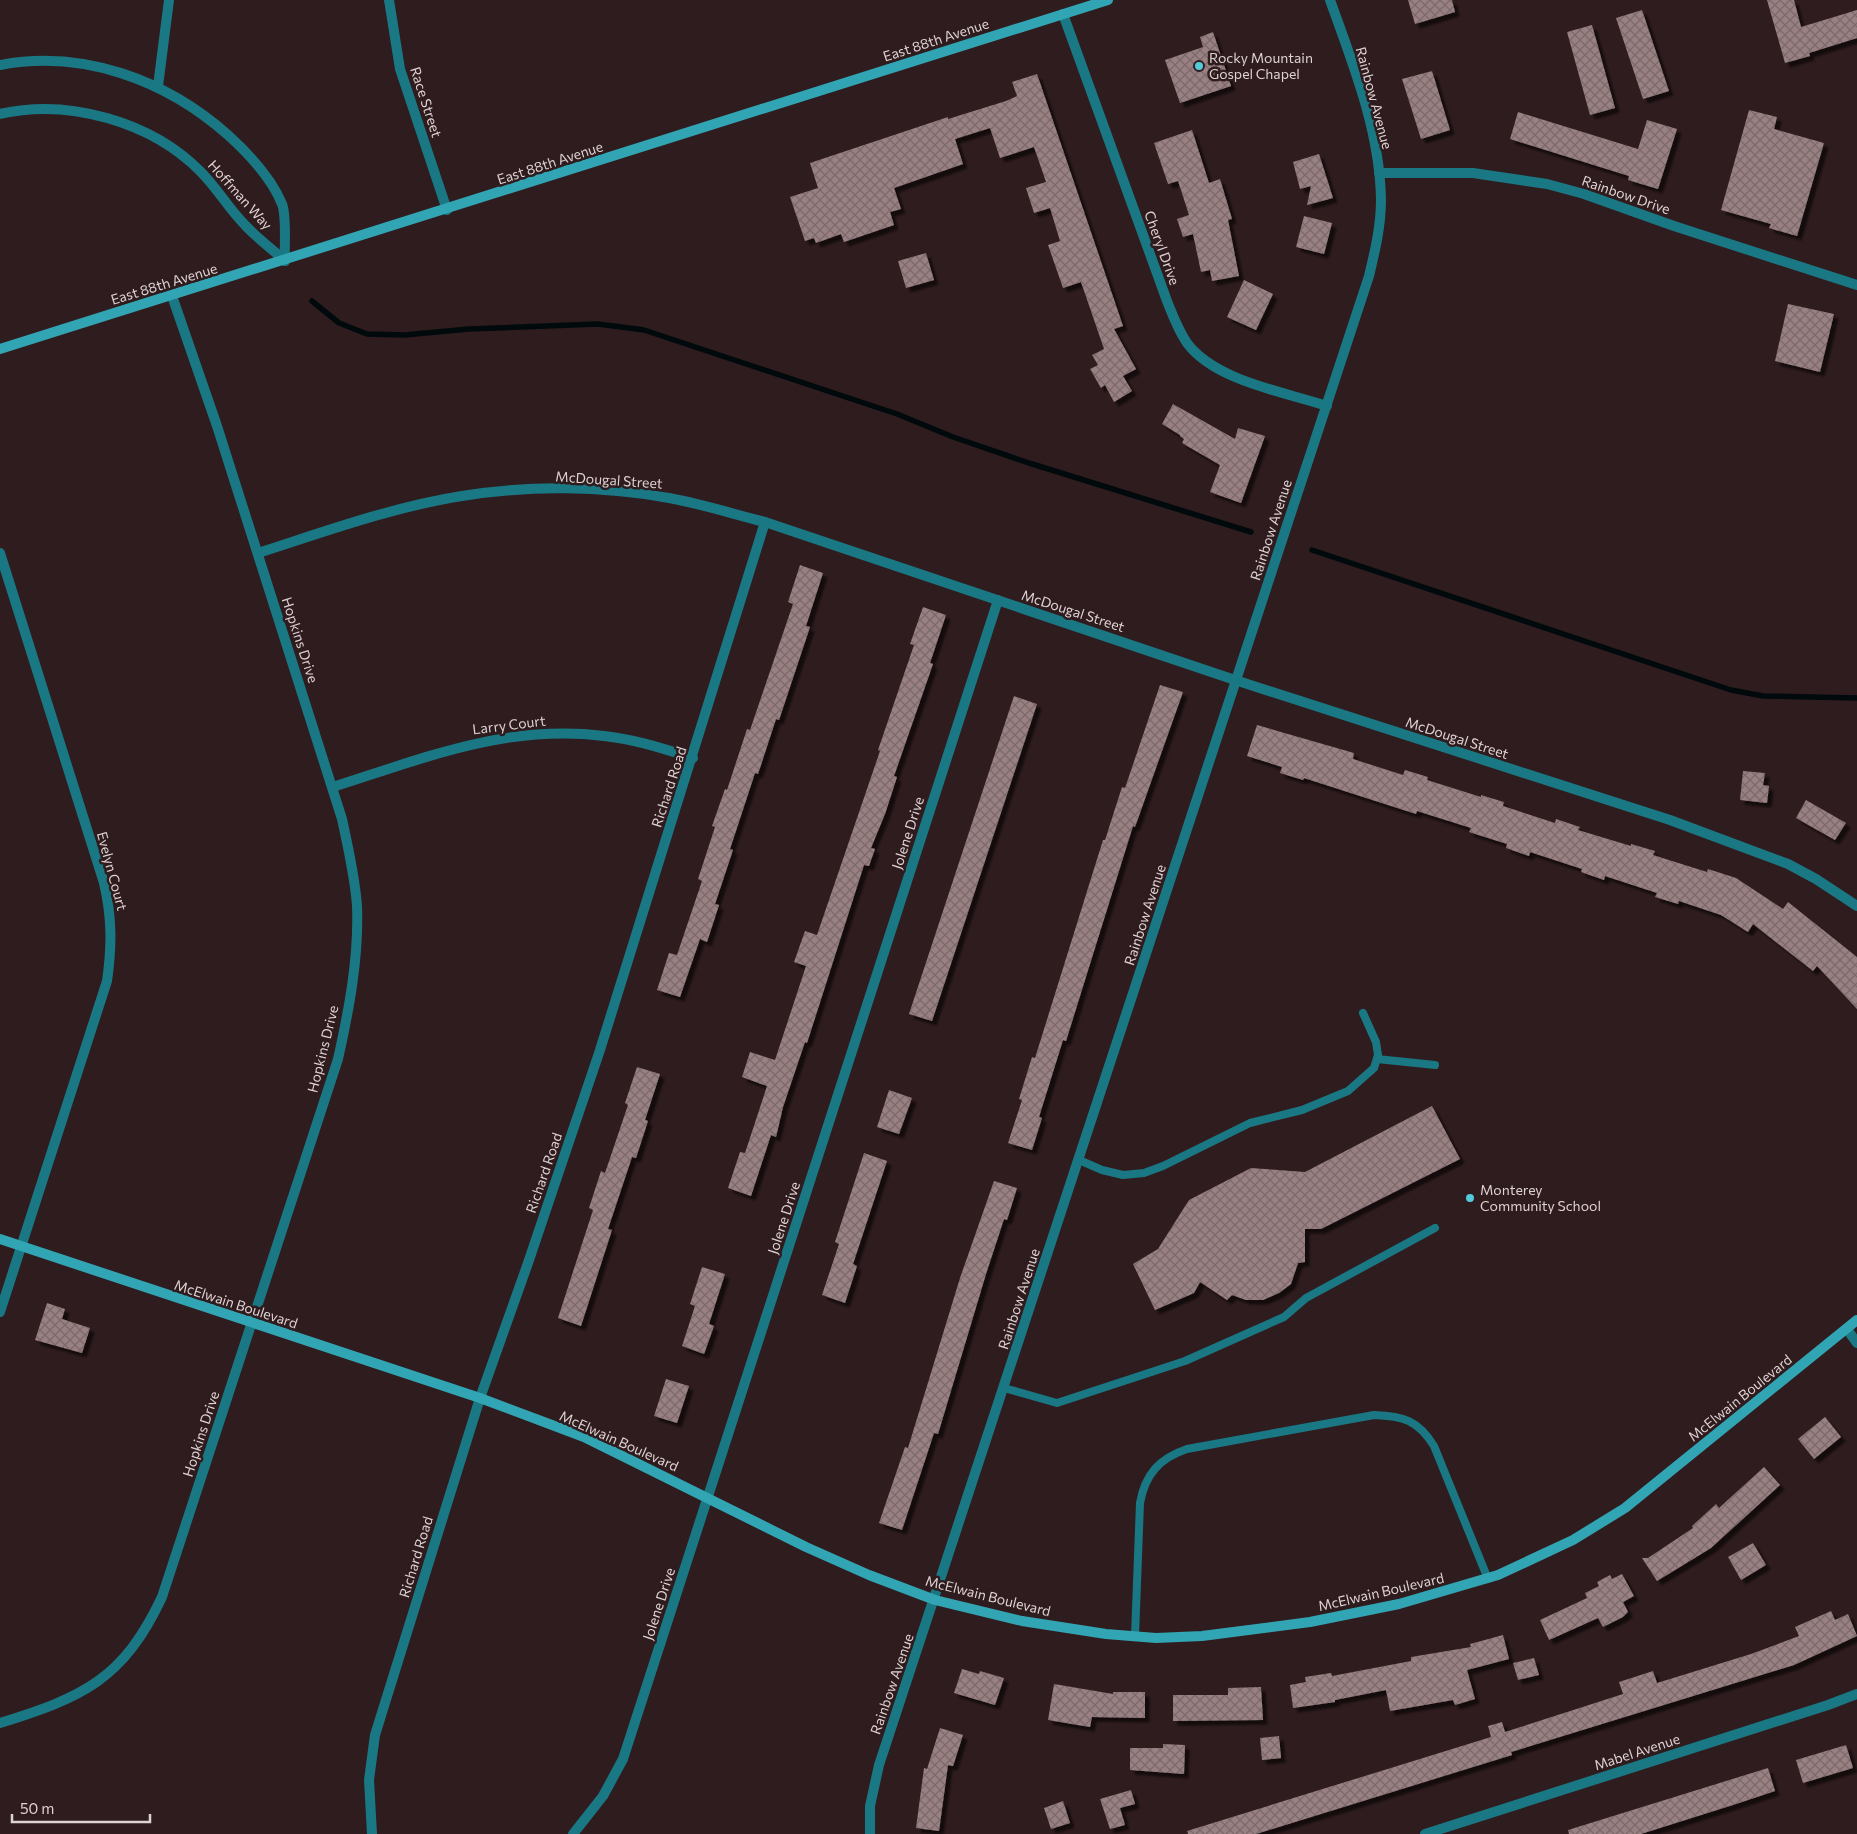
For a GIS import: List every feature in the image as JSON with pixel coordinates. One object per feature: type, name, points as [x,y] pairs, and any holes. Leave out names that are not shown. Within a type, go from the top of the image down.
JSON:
[{"type":"street","points":[[158,86],[169,0]]},
{"type":"street","name":"Race Street","points":[[389,0],[400,69],[447,210]]},
{"type":"street","name":"East 88th Avenue","points":[[0,349],[447,210],[1108,0]]},
{"type":"street","name":"Rainbow Avenue","points":[[870,1834],[870,1806],[879,1765],[935,1600],[1369,276],[1378,240],[1381,201],[1376,149],[1366,109],[1330,0]]},
{"type":"street","name":"Cheryl Drive","points":[[1063,14],[1167,301],[1177,326],[1188,344],[1209,363],[1230,375],[1327,406]]},
{"type":"street","name":"Hoffman Way","points":[[0,65],[24,61],[96,65],[158,86],[208,117],[251,157],[267,178],[282,205],[285,260]]},
{"type":"street","name":"Hoffman Way","points":[[0,114],[16,110],[57,109],[98,115],[132,127],[167,144],[200,171],[225,198],[244,224],[285,260]]},
{"type":"street","name":"Rainbow Drive","points":[[1378,173],[1473,173],[1547,184],[1584,194],[1692,232],[1857,285]]},
{"type":"street","name":"Hopkins Drive","points":[[0,1723],[41,1710],[95,1685],[133,1647],[153,1616],[165,1588],[338,1059],[353,974],[357,906],[351,861],[333,788],[258,553],[172,296]]},
{"type":"street","name":"McDougal Street","points":[[258,553],[415,506],[462,496],[521,490],[594,490],[632,493],[700,504],[765,522],[1235,680],[1670,820],[1752,850],[1816,879],[1857,906]]},
{"type":"street","name":"Richard Road","points":[[372,1834],[369,1780],[375,1735],[480,1398],[591,1078],[693,758],[765,522]]},
{"type":"street","name":"Evelyn Court","points":[[0,553],[104,883],[110,906],[112,935],[107,981],[0,1312]]},
{"type":"street","name":"Jolene Drive","points":[[573,1834],[603,1796],[623,1758],[709,1498],[998,600]]},
{"type":"street","name":"Larry Court","points":[[333,788],[464,745],[532,734],[567,733],[605,736],[648,744],[693,758]]},
{"type":"street","name":"McElwain Boulevard","points":[[0,1239],[480,1398],[584,1437],[806,1547],[869,1575],[935,1600],[1022,1621],[1135,1636],[1202,1636],[1310,1622],[1399,1604],[1488,1579],[1572,1540],[1625,1508],[1857,1320]]},
{"type":"street","points":[[1847,1329],[1857,1343]]},
{"type":"street","name":"Mabel Avenue","points":[[1425,1834],[1828,1705],[1857,1694]]},
{"type":"lane","points":[[1079,1160],[1102,1170],[1124,1174],[1144,1173],[1163,1166],[1250,1123],[1302,1110],[1348,1091],[1374,1068],[1377,1060],[1376,1042],[1363,1013]]},
{"type":"lane","points":[[1377,1060],[1435,1065]]},
{"type":"lane","points":[[1004,1388],[1057,1403],[1185,1361],[1255,1328],[1278,1320],[1306,1298],[1435,1228]]},
{"type":"lane","points":[[1135,1636],[1142,1488],[1148,1476],[1164,1459],[1188,1449],[1374,1415],[1400,1417],[1412,1422],[1426,1432],[1434,1446],[1488,1579]]},
{"type":"building","points":[[1408,0],[1452,0],[1455,12],[1415,24]]},
{"type":"building","points":[[1767,0],[1794,0],[1801,27],[1857,10],[1857,38],[1809,53],[1810,56],[1785,63]]},
{"type":"building","points":[[1642,10],[1669,91],[1643,99],[1616,18]]},
{"type":"building","points":[[1592,25],[1615,108],[1590,115],[1567,32]]},
{"type":"building","points":[[1213,32],[1231,86],[1180,103],[1165,60],[1203,47],[1200,37]]},
{"type":"building","points":[[1432,71],[1450,130],[1421,139],[1402,79]]},
{"type":"building","points":[[1037,74],[1123,326],[1114,329],[1136,369],[1123,376],[1132,391],[1114,402],[1105,385],[1101,388],[1090,369],[1098,365],[1092,355],[1104,349],[1081,282],[1063,288],[1048,245],[1060,241],[1050,208],[1034,213],[1026,188],[1046,182],[1034,147],[1000,158],[990,128],[955,139],[963,164],[894,188],[901,209],[890,212],[894,225],[844,242],[841,234],[816,243],[814,238],[805,241],[790,197],[818,188],[810,163],[948,117],[948,119],[1006,101],[1017,96],[1012,82]]},
{"type":"building","points":[[1749,110],[1777,117],[1774,129],[1824,143],[1797,236],[1769,228],[1771,224],[1721,210]]},
{"type":"building","points":[[1518,112],[1638,149],[1647,120],[1677,129],[1658,189],[1628,180],[1629,176],[1510,139]]},
{"type":"building","points":[[1192,130],[1209,183],[1220,179],[1232,219],[1228,220],[1239,276],[1212,281],[1210,270],[1201,272],[1193,234],[1183,237],[1177,219],[1189,215],[1178,181],[1168,184],[1154,143]]},
{"type":"building","points":[[1319,154],[1333,198],[1307,205],[1311,186],[1300,189],[1293,162]]},
{"type":"building","points":[[1304,216],[1332,223],[1324,254],[1296,247]]},
{"type":"building","points":[[926,253],[934,280],[906,288],[898,261]]},
{"type":"building","points":[[1244,280],[1273,294],[1256,330],[1227,317]]},
{"type":"building","points":[[1788,304],[1834,314],[1820,372],[1775,361]]},
{"type":"building","points":[[1173,404],[1235,439],[1238,428],[1265,436],[1241,503],[1210,492],[1220,465],[1182,443],[1184,439],[1180,435],[1162,424]]},
{"type":"building","points":[[800,565],[823,573],[806,626],[810,627],[779,720],[776,719],[758,774],[755,773],[730,849],[733,850],[715,904],[719,905],[707,942],[700,939],[680,997],[657,990],[669,953],[677,955],[702,881],[698,879],[715,827],[712,826],[725,789],[727,790],[747,729],[750,730],[793,604],[788,602]]},
{"type":"building","points":[[923,607],[946,615],[930,663],[933,664],[894,776],[897,777],[885,814],[871,848],[875,849],[869,866],[864,865],[807,1043],[805,1042],[783,1107],[776,1137],[771,1135],[751,1196],[728,1188],[740,1152],[745,1153],[767,1086],[742,1077],[750,1052],[775,1060],[806,966],[794,962],[805,931],[817,935],[880,751],[878,750],[914,645],[910,644]]},
{"type":"building","points":[[1160,685],[1183,692],[1135,827],[1133,826],[1066,1041],[1063,1040],[1039,1117],[1042,1118],[1032,1150],[1008,1143],[1022,1100],[1019,1099],[1032,1057],[1035,1058],[1103,840],[1105,840],[1122,787],[1125,788]]},
{"type":"building","points":[[1014,696],[1037,704],[932,1021],[909,1014]]},
{"type":"building","points":[[1257,725],[1354,753],[1353,759],[1403,775],[1405,770],[1428,777],[1427,780],[1481,797],[1481,795],[1504,802],[1503,806],[1555,823],[1556,819],[1580,827],[1578,830],[1655,851],[1653,855],[1707,872],[1708,869],[1736,878],[1783,909],[1788,902],[1857,957],[1857,1009],[1817,966],[1813,971],[1753,924],[1748,932],[1721,915],[1679,901],[1678,904],[1655,897],[1657,893],[1605,876],[1604,880],[1581,872],[1582,869],[1530,852],[1529,856],[1506,848],[1507,844],[1469,832],[1471,828],[1417,811],[1416,814],[1304,778],[1303,780],[1280,773],[1282,767],[1247,756]]},
{"type":"building","points":[[1743,771],[1765,773],[1763,785],[1769,786],[1767,803],[1740,800]]},
{"type":"building","points":[[1806,800],[1846,823],[1835,840],[1796,818]]},
{"type":"building","points":[[637,1067],[660,1074],[645,1120],[648,1121],[636,1158],[632,1157],[608,1229],[612,1230],[581,1326],[558,1318],[593,1210],[589,1208],[601,1171],[605,1173],[628,1105],[625,1103]]},
{"type":"building","points":[[889,1090],[912,1098],[899,1134],[877,1127]]},
{"type":"building","points":[[1432,1106],[1460,1159],[1321,1229],[1305,1229],[1305,1262],[1298,1263],[1291,1284],[1279,1293],[1263,1300],[1246,1300],[1232,1295],[1227,1300],[1200,1282],[1194,1293],[1155,1310],[1133,1264],[1158,1249],[1189,1200],[1251,1168],[1305,1172]]},
{"type":"building","points":[[864,1153],[887,1161],[853,1264],[857,1266],[845,1303],[822,1295],[839,1244],[835,1242]]},
{"type":"building","points":[[994,1181],[1017,1188],[1007,1220],[1004,1219],[986,1274],[938,1434],[934,1433],[902,1530],[879,1523],[905,1447],[908,1448],[960,1278]]},
{"type":"building","points":[[702,1267],[725,1274],[709,1324],[714,1326],[704,1354],[682,1346],[695,1306],[690,1304]]},
{"type":"building","points":[[47,1303],[65,1309],[62,1319],[90,1328],[82,1353],[35,1340]]},
{"type":"building","points":[[666,1379],[689,1386],[677,1423],[654,1416]]},
{"type":"building","points":[[1825,1417],[1841,1437],[1814,1459],[1798,1439]]},
{"type":"building","points":[[1764,1467],[1780,1485],[1711,1548],[1657,1581],[1642,1558],[1648,1558],[1693,1528],[1692,1526],[1716,1504],[1719,1508]]},
{"type":"building","points":[[1753,1543],[1766,1565],[1741,1580],[1728,1557]]},
{"type":"building","points":[[1622,1574],[1634,1596],[1623,1602],[1628,1612],[1623,1617],[1603,1627],[1598,1618],[1549,1640],[1540,1620],[1587,1598],[1585,1593],[1599,1586],[1597,1582],[1610,1575],[1612,1579]]},
{"type":"building","points":[[1831,1611],[1835,1620],[1848,1614],[1857,1636],[1794,1665],[1511,1752],[1512,1755],[1256,1834],[1188,1834],[1187,1831],[1491,1737],[1488,1726],[1502,1722],[1505,1732],[1623,1694],[1619,1682],[1653,1671],[1657,1683],[1751,1654],[1799,1636],[1795,1627]]},
{"type":"building","points":[[1503,1635],[1509,1659],[1467,1670],[1475,1699],[1455,1705],[1453,1700],[1390,1711],[1386,1690],[1335,1700],[1335,1702],[1293,1708],[1290,1685],[1306,1682],[1305,1677],[1331,1673],[1332,1676],[1411,1661],[1411,1657],[1471,1647],[1470,1644]]},
{"type":"building","points":[[1534,1658],[1539,1675],[1518,1680],[1513,1663]]},
{"type":"building","points":[[962,1669],[979,1674],[980,1671],[1004,1678],[995,1705],[954,1693]]},
{"type":"building","points":[[1054,1684],[1113,1694],[1113,1692],[1145,1692],[1145,1718],[1092,1717],[1090,1727],[1048,1720]]},
{"type":"building","points":[[1261,1687],[1263,1720],[1173,1721],[1173,1695],[1228,1695],[1228,1688]]},
{"type":"building","points":[[940,1728],[963,1735],[953,1766],[948,1765],[939,1831],[916,1828],[924,1768],[927,1769]]},
{"type":"building","points":[[1279,1736],[1281,1758],[1262,1760],[1260,1738]]},
{"type":"building","points":[[1163,1744],[1185,1745],[1184,1774],[1130,1770],[1130,1748],[1163,1748]]},
{"type":"building","points":[[1846,1745],[1853,1768],[1803,1783],[1796,1760]]},
{"type":"building","points":[[1768,1768],[1775,1791],[1736,1804],[1641,1834],[1569,1834],[1568,1830]]},
{"type":"building","points":[[1131,1790],[1135,1804],[1120,1808],[1125,1825],[1110,1829],[1100,1799]]},
{"type":"building","points":[[1063,1801],[1070,1823],[1051,1829],[1044,1808]]},
{"type":"waterway","points":[[312,301],[339,323],[367,334],[404,335],[469,329],[598,324],[644,330],[897,414],[953,437],[1029,463],[1251,532]]},
{"type":"waterway","points":[[1312,550],[1731,690],[1763,696],[1857,698]]},
{"type":"place","name":"Rocky Mountain Gospel Chapel","points":[[1199,66]]},
{"type":"place","name":"Monterey Community School","points":[[1470,1198]]}]
